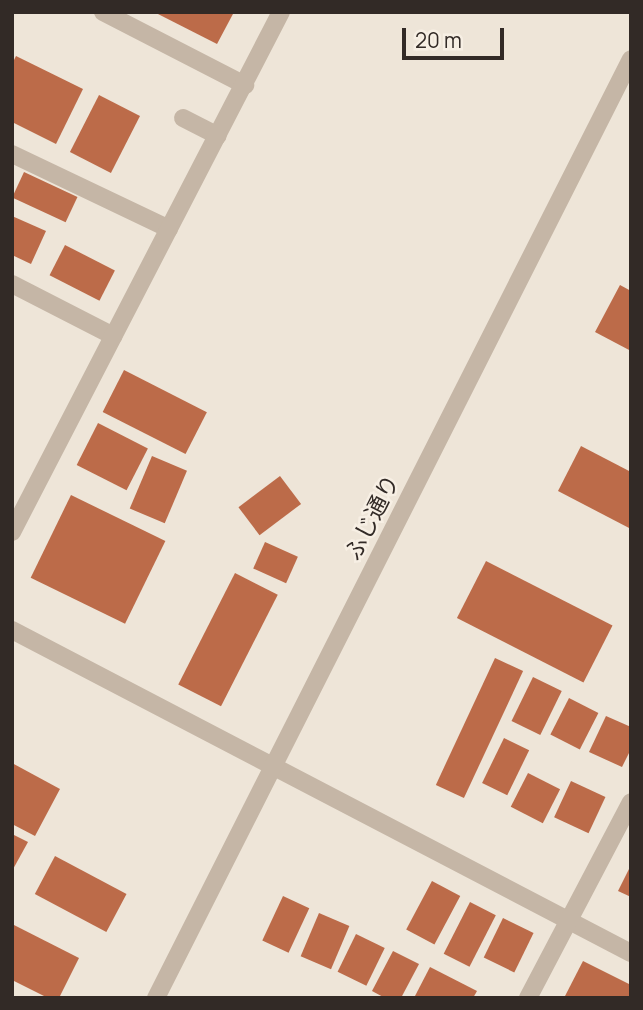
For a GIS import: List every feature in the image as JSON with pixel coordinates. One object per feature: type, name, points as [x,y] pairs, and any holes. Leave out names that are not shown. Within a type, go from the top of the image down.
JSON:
[{"type":"street","points":[[103,12],[245,85]]},
{"type":"street","points":[[12,532],[281,12]]},
{"type":"street","name":"ふじ通り","points":[[156,998],[631,59]]},
{"type":"street","points":[[183,118],[218,136]]},
{"type":"street","points":[[12,154],[169,229]]},
{"type":"street","points":[[12,284],[113,336]]},
{"type":"street","points":[[12,630],[631,953]]},
{"type":"street","points":[[528,998],[566,920],[631,802]]},
{"type":"building","points":[[154,12],[234,12],[217,44]]},
{"type":"building","points":[[16,56],[83,89],[56,144],[12,122],[12,64]]},
{"type":"building","points":[[99,95],[140,116],[111,173],[70,152]]},
{"type":"building","points":[[24,172],[77,197],[66,222],[12,197]]},
{"type":"building","points":[[12,216],[46,231],[31,264],[12,255]]},
{"type":"building","points":[[65,245],[115,270],[99,301],[50,275]]},
{"type":"building","points":[[620,285],[631,291],[631,351],[595,332]]},
{"type":"building","points":[[124,370],[207,412],[186,454],[103,412]]},
{"type":"building","points":[[98,423],[148,448],[127,490],[77,465]]},
{"type":"building","points":[[581,446],[631,472],[631,529],[558,491]]},
{"type":"building","points":[[152,456],[187,471],[165,523],[130,508]]},
{"type":"building","points":[[280,476],[301,504],[260,535],[238,507]]},
{"type":"building","points":[[71,495],[165,541],[125,624],[31,578]]},
{"type":"building","points":[[265,542],[298,557],[286,583],[253,568]]},
{"type":"building","points":[[486,561],[613,625],[583,682],[457,618]]},
{"type":"building","points":[[235,573],[278,595],[221,706],[178,684]]},
{"type":"building","points":[[495,658],[523,671],[464,798],[436,785]]},
{"type":"building","points":[[533,677],[562,691],[540,735],[512,721]]},
{"type":"building","points":[[569,698],[598,713],[580,750],[550,735]]},
{"type":"building","points":[[606,716],[631,727],[631,749],[622,767],[589,752]]},
{"type":"building","points":[[504,738],[529,750],[507,795],[482,783]]},
{"type":"building","points":[[12,763],[60,789],[35,836],[12,824]]},
{"type":"building","points":[[528,773],[560,789],[543,823],[511,807]]},
{"type":"building","points":[[571,781],[605,797],[589,833],[554,817]]},
{"type":"building","points":[[12,834],[28,842],[12,871]]},
{"type":"building","points":[[55,856],[127,894],[106,932],[35,894]]},
{"type":"building","points":[[631,865],[631,897],[618,891]]},
{"type":"building","points":[[432,881],[460,896],[434,945],[406,930]]},
{"type":"building","points":[[283,896],[309,908],[289,953],[262,940]]},
{"type":"building","points":[[470,902],[496,915],[470,967],[444,954]]},
{"type":"building","points":[[319,913],[349,926],[331,969],[301,956]]},
{"type":"building","points":[[503,918],[534,933],[514,972],[484,958]]},
{"type":"building","points":[[12,924],[79,958],[59,998],[48,998],[12,980]]},
{"type":"building","points":[[356,934],[385,948],[366,986],[338,972]]},
{"type":"building","points":[[393,951],[419,964],[401,998],[385,998],[372,991]]},
{"type":"building","points":[[583,961],[631,985],[631,998],[564,998]]},
{"type":"building","points":[[430,967],[477,991],[473,998],[415,996]]}]
